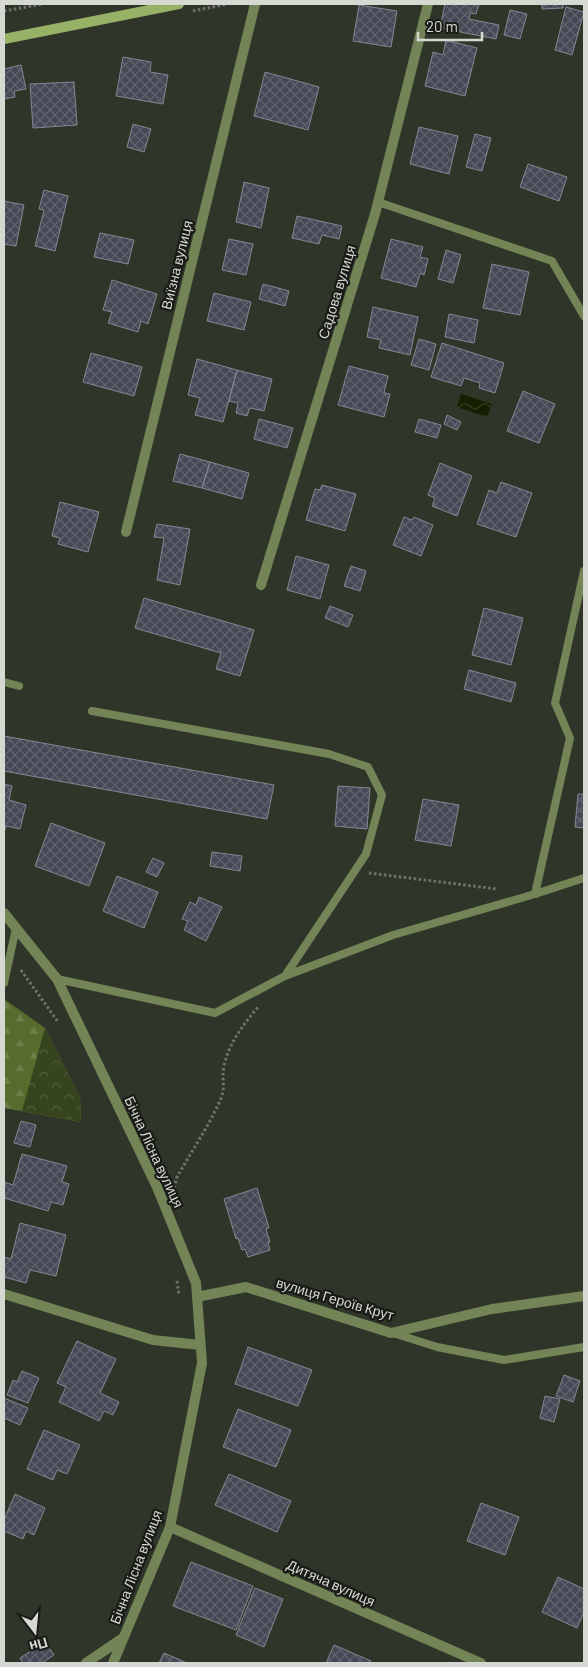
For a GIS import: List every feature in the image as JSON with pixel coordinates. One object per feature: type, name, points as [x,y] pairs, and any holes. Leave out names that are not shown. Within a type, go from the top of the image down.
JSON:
[{"type":"street","points":[[4,38],[179,4]]},
{"type":"street","name":"Виїзна вулиця","points":[[126,532],[255,4]]},
{"type":"street","name":"Садова вулиця","points":[[261,584],[378,202],[428,4]]},
{"type":"street","name":"Бічна Лісна вулиця","points":[[4,913],[58,979],[157,1187],[196,1283],[202,1362],[170,1527],[124,1637],[86,1663]]},
{"type":"street","name":"вулиця Героїв Крут","points":[[197,1296],[246,1288],[391,1332],[492,1309],[584,1296]]},
{"type":"street","points":[[4,1294],[153,1340],[200,1345]]},
{"type":"street","name":"Дитяча вулиця","points":[[170,1527],[481,1663]]},
{"type":"street","points":[[113,1663],[124,1637]]},
{"type":"lane","points":[[378,202],[552,262],[584,316]]},
{"type":"lane","points":[[535,894],[570,738],[554,702],[584,571]]},
{"type":"lane","points":[[4,682],[19,686]]},
{"type":"lane","points":[[92,711],[329,754],[368,767],[382,795],[366,854],[285,976]]},
{"type":"lane","points":[[58,979],[215,1013],[285,976],[393,935],[584,878]]},
{"type":"lane","points":[[4,983],[16,928]]},
{"type":"lane","points":[[391,1332],[437,1347],[504,1360],[584,1347]]},
{"type":"path","points":[[4,11],[43,4]]},
{"type":"path","points":[[355,871],[506,890]]},
{"type":"path","points":[[10,955],[62,1027]]},
{"type":"path","points":[[169,1218],[177,1177],[220,1103],[225,1087],[224,1068],[229,1049],[242,1027],[260,1005]]},
{"type":"green space","points":[[4,999],[45,1028],[80,1097],[81,1122],[4,1108]]},
{"type":"green space","points":[[45,1028],[80,1097],[81,1122],[22,1111]]},
{"type":"water","points":[[461,394],[492,404],[487,417],[457,407]]},
{"type":"building","points":[[445,4],[479,4],[476,14],[470,13],[469,19],[499,25],[496,39],[440,28]]},
{"type":"building","points":[[542,4],[563,4],[563,8],[542,9]]},
{"type":"building","points":[[359,5],[397,11],[391,47],[353,41]]},
{"type":"building","points":[[566,7],[584,12],[572,55],[555,50]]},
{"type":"building","points":[[510,10],[527,14],[520,39],[504,35]]},
{"type":"building","points":[[446,40],[477,48],[465,96],[425,86],[433,52],[443,55]]},
{"type":"building","points":[[123,57],[151,62],[150,72],[168,75],[163,104],[116,96]]},
{"type":"building","points":[[21,65],[26,89],[14,91],[15,97],[4,99],[4,69]]},
{"type":"building","points":[[265,72],[319,87],[308,130],[254,116]]},
{"type":"building","points":[[74,82],[77,125],[33,128],[30,84]]},
{"type":"building","points":[[133,124],[151,129],[144,152],[127,147]]},
{"type":"building","points":[[419,127],[458,136],[449,174],[410,164]]},
{"type":"building","points":[[475,134],[491,138],[482,171],[466,167]]},
{"type":"building","points":[[528,164],[567,177],[559,201],[520,187]]},
{"type":"building","points":[[244,182],[269,188],[261,228],[236,222]]},
{"type":"building","points":[[44,190],[68,196],[55,251],[35,246],[44,210],[39,209]]},
{"type":"building","points":[[4,201],[24,205],[16,246],[4,244]]},
{"type":"building","points":[[297,216],[342,226],[339,239],[322,235],[319,244],[292,238]]},
{"type":"building","points":[[100,233],[134,240],[128,264],[94,257]]},
{"type":"building","points":[[229,239],[253,244],[246,275],[222,270]]},
{"type":"building","points":[[391,239],[423,247],[420,257],[428,259],[424,275],[420,273],[416,287],[381,278]]},
{"type":"building","points":[[446,250],[461,255],[453,283],[438,279]]},
{"type":"building","points":[[492,264],[529,272],[520,315],[483,308]]},
{"type":"building","points":[[112,280],[157,294],[148,324],[141,321],[138,332],[108,323],[112,312],[103,310]]},
{"type":"building","points":[[263,284],[289,291],[285,306],[259,299]]},
{"type":"building","points":[[214,293],[251,302],[244,330],[207,321]]},
{"type":"building","points":[[373,307],[418,317],[410,355],[379,348],[381,340],[367,337]]},
{"type":"building","points":[[449,314],[478,320],[474,343],[445,337]]},
{"type":"building","points":[[419,339],[436,344],[429,370],[411,365]]},
{"type":"building","points":[[442,343],[504,363],[495,393],[479,388],[480,383],[464,378],[461,386],[431,377]]},
{"type":"building","points":[[91,353],[142,367],[134,396],[83,382]]},
{"type":"building","points":[[197,359],[237,370],[223,422],[195,415],[200,398],[188,395]]},
{"type":"building","points":[[349,366],[388,376],[384,393],[390,394],[384,417],[338,405]]},
{"type":"building","points":[[237,370],[272,379],[264,411],[250,408],[247,416],[236,413],[238,403],[229,401]]},
{"type":"building","points":[[523,391],[555,404],[539,443],[507,431]]},
{"type":"building","points":[[447,415],[461,422],[457,430],[444,424]]},
{"type":"building","points":[[259,419],[293,428],[287,448],[254,439]]},
{"type":"building","points":[[419,419],[441,425],[437,438],[415,432]]},
{"type":"building","points":[[180,454],[210,462],[202,488],[173,481]]},
{"type":"building","points":[[210,462],[249,473],[242,499],[202,488]]},
{"type":"building","points":[[440,463],[472,476],[457,516],[432,506],[435,498],[428,495]]},
{"type":"building","points":[[501,482],[532,493],[516,537],[477,524],[489,490],[497,493]]},
{"type":"building","points":[[322,485],[356,494],[345,531],[306,520],[315,489],[320,490]]},
{"type":"building","points":[[60,502],[99,512],[88,552],[58,544],[60,538],[52,536]]},
{"type":"building","points":[[404,517],[412,520],[414,517],[433,525],[421,556],[393,545]]},
{"type":"building","points":[[157,524],[190,529],[180,585],[157,580],[164,538],[154,537]]},
{"type":"building","points":[[296,556],[329,565],[320,599],[287,590]]},
{"type":"building","points":[[351,566],[366,571],[360,591],[344,586]]},
{"type":"building","points":[[144,598],[254,630],[240,676],[216,669],[221,653],[135,628]]},
{"type":"building","points":[[330,606],[353,615],[348,627],[325,618]]},
{"type":"building","points":[[484,608],[523,618],[511,665],[472,655]]},
{"type":"building","points":[[469,670],[516,683],[511,702],[464,689]]},
{"type":"building","points":[[4,736],[274,785],[267,819],[4,771]]},
{"type":"building","points":[[4,784],[12,786],[9,800],[26,805],[20,829],[6,826],[4,830]]},
{"type":"building","points":[[338,786],[370,788],[367,829],[335,826]]},
{"type":"building","points":[[578,794],[584,794],[584,828],[575,827]]},
{"type":"building","points":[[423,799],[459,805],[451,846],[415,840]]},
{"type":"building","points":[[51,823],[105,843],[89,886],[35,866]]},
{"type":"building","points":[[212,852],[242,856],[240,871],[210,866]]},
{"type":"building","points":[[153,858],[164,863],[157,877],[146,872]]},
{"type":"building","points":[[117,876],[158,892],[144,928],[103,911]]},
{"type":"building","points":[[199,897],[222,907],[206,941],[184,930],[188,921],[182,919],[190,902],[196,905]]},
{"type":"building","points":[[21,1121],[36,1125],[30,1147],[14,1143]]},
{"type":"building","points":[[22,1154],[67,1166],[62,1182],[69,1184],[63,1205],[51,1202],[48,1211],[4,1198],[4,1182],[13,1185]]},
{"type":"building","points":[[257,1188],[269,1228],[266,1229],[270,1250],[248,1257],[245,1249],[242,1250],[238,1238],[236,1239],[224,1199]]},
{"type":"building","points":[[20,1223],[66,1235],[56,1276],[30,1270],[26,1283],[4,1277],[4,1257],[11,1259]]},
{"type":"building","points":[[77,1341],[116,1359],[100,1393],[119,1402],[113,1415],[104,1411],[99,1421],[59,1402],[66,1387],[57,1383]]},
{"type":"building","points":[[248,1347],[312,1370],[298,1406],[235,1384]]},
{"type":"building","points":[[22,1371],[39,1378],[28,1403],[7,1395],[13,1380],[17,1382]]},
{"type":"building","points":[[564,1375],[580,1381],[573,1402],[556,1396]]},
{"type":"building","points":[[545,1396],[560,1399],[554,1422],[540,1418]]},
{"type":"building","points":[[4,1398],[28,1408],[20,1425],[4,1418]]},
{"type":"building","points":[[238,1409],[291,1430],[276,1467],[223,1447]]},
{"type":"building","points":[[44,1430],[80,1445],[67,1474],[57,1470],[53,1480],[27,1469]]},
{"type":"building","points":[[229,1474],[291,1501],[277,1532],[215,1505]]},
{"type":"building","points":[[15,1494],[45,1508],[34,1535],[26,1531],[23,1539],[4,1531],[4,1520]]},
{"type":"building","points":[[481,1503],[519,1517],[505,1555],[467,1541]]},
{"type":"building","points":[[191,1562],[253,1586],[236,1630],[173,1606]]},
{"type":"building","points":[[558,1577],[584,1589],[584,1612],[577,1628],[542,1612]]},
{"type":"building","points":[[255,1588],[283,1599],[264,1647],[236,1635]]},
{"type":"building","points":[[45,1642],[54,1655],[42,1663],[23,1663],[20,1658]]},
{"type":"building","points":[[334,1645],[371,1661],[369,1663],[326,1663]]},
{"type":"building","points":[[164,1653],[187,1663],[159,1663]]}]
